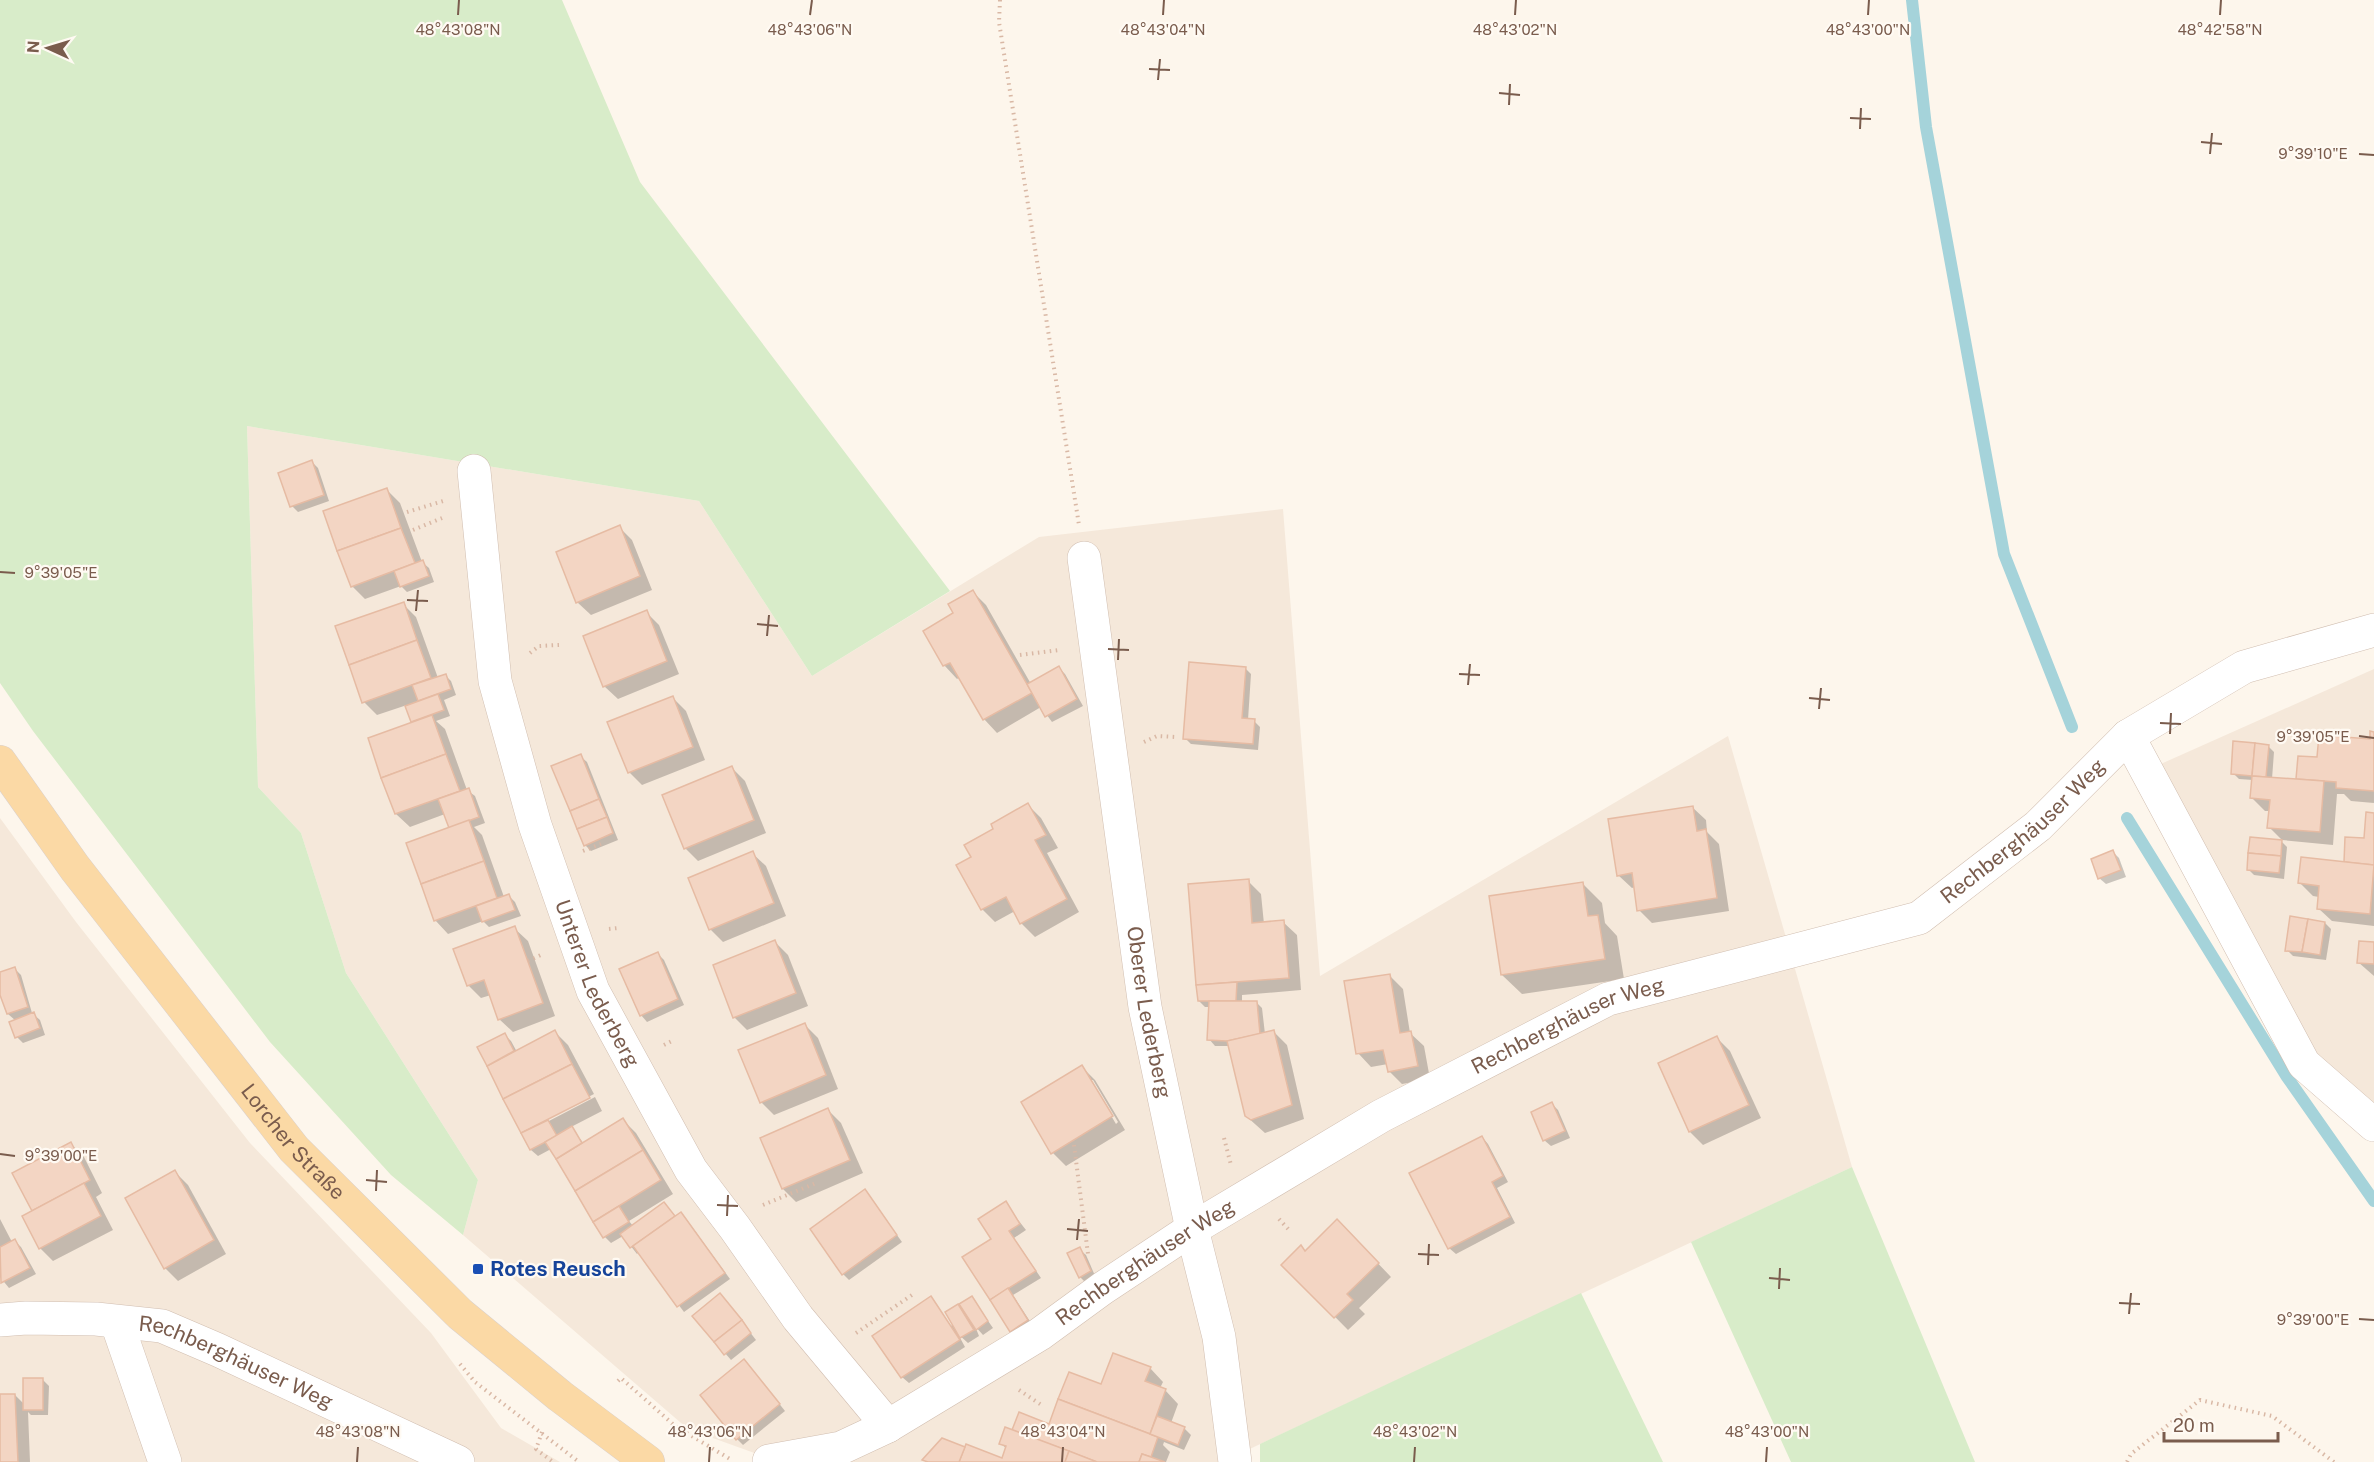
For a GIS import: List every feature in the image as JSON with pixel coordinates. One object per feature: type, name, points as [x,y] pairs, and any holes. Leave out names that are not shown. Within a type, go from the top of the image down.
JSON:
[{"type":"main road","name":"Lorcher Straße","points":[[0,762],[75,868],[294,1149],[460,1314],[560,1396],[648,1462]]},
{"type":"street","name":"Unterer Lederberg","points":[[474,471],[495,681],[535,825],[593,991],[691,1170],[798,1318],[888,1426]]},
{"type":"street","name":"Oberer Lederberg","points":[[1084,558],[1145,1008],[1192,1229],[1219,1337],[1235,1462]]},
{"type":"street","name":"Rechberghäuser Weg","points":[[769,1461],[841,1448],[888,1426],[1040,1334],[1103,1288],[1192,1229],[1381,1116],[1608,999],[1919,918],[2038,826],[2128,736],[2244,667],[2374,630]]},
{"type":"street","points":[[2128,736],[2304,1064],[2374,1125]]},
{"type":"street","name":"Rechberghäuser Weg","points":[[0,1320],[96,1319],[162,1326],[458,1462]]},
{"type":"street","points":[[117,1323],[165,1462]]},
{"type":"path","points":[[1000,0],[999,22],[1084,558]]},
{"type":"path","points":[[530,653],[539,646],[559,645]]},
{"type":"path","points":[[576,853],[601,844]]},
{"type":"path","points":[[528,961],[544,954]]},
{"type":"path","points":[[1074,1145],[1089,1255],[1103,1288]]},
{"type":"path","points":[[764,1205],[816,1183]]},
{"type":"path","points":[[855,1334],[912,1295]]},
{"type":"path","points":[[618,1381],[621,1377],[675,1426],[730,1459],[729,1462]]},
{"type":"path","points":[[475,1382],[579,1462]]},
{"type":"path","points":[[2127,1462],[2131,1454],[2200,1400],[2272,1416],[2334,1462]]},
{"type":"path","points":[[542,1432],[536,1449],[553,1462]]},
{"type":"shaded area","points":[[247,426],[699,501],[812,676],[1039,537],[1283,509],[1320,976],[1728,736],[1852,1167],[1222,1462],[779,1462],[688,1429],[463,1235],[478,1180],[346,973],[301,833],[258,787]]},
{"type":"shaded area","points":[[2374,669],[2374,1106],[2314,1051],[2154,767]]},
{"type":"shaded area","points":[[0,818],[76,922],[250,1143],[431,1333],[501,1428],[560,1462],[0,1462]]},
{"type":"green space","points":[[0,0],[562,0],[640,182],[950,591],[812,676],[699,501],[247,426],[258,787],[301,833],[346,973],[478,1180],[463,1235],[391,1175],[270,1042],[33,731],[0,683]]},
{"type":"green space","points":[[1852,1167],[1975,1462],[1791,1462],[1691,1242]]},
{"type":"green space","points":[[1581,1293],[1663,1462],[1260,1462],[1260,1444]]},
{"type":"building","points":[[312,460],[324,495],[290,507],[278,473]]},
{"type":"building","points":[[387,488],[401,528],[337,551],[323,511]]},
{"type":"building","points":[[620,525],[640,576],[576,603],[556,552]]},
{"type":"building","points":[[401,528],[415,563],[351,587],[337,551]]},
{"type":"building","points":[[423,560],[429,576],[400,587],[394,571]]},
{"type":"building","points":[[973,590],[1032,693],[983,720],[950,663],[943,666],[923,631],[953,613],[948,604]]},
{"type":"building","points":[[404,602],[417,640],[349,665],[335,626]]},
{"type":"building","points":[[647,610],[667,661],[603,687],[583,636]]},
{"type":"building","points":[[417,640],[431,678],[362,703],[349,665]]},
{"type":"building","points":[[1189,662],[1246,667],[1242,718],[1255,719],[1253,744],[1183,739]]},
{"type":"building","points":[[1059,666],[1077,699],[1045,717],[1027,684]]},
{"type":"building","points":[[446,674],[451,689],[418,701],[412,685]]},
{"type":"building","points":[[438,694],[444,710],[411,722],[405,706]]},
{"type":"building","points":[[673,696],[693,747],[628,773],[607,722]]},
{"type":"building","points":[[432,715],[446,754],[381,778],[368,738]]},
{"type":"building","points":[[2370,731],[2374,732],[2374,791],[2336,788],[2336,782],[2296,779],[2298,756],[2317,757],[2319,735],[2370,739]]},
{"type":"building","points":[[2233,741],[2255,743],[2252,776],[2231,774]]},
{"type":"building","points":[[2255,743],[2269,745],[2266,777],[2252,776]]},
{"type":"building","points":[[446,754],[460,791],[395,814],[381,778]]},
{"type":"building","points":[[581,754],[599,799],[570,811],[551,766]]},
{"type":"building","points":[[732,766],[754,820],[684,849],[662,795]]},
{"type":"building","points":[[2252,776],[2324,781],[2320,832],[2267,828],[2270,800],[2250,798]]},
{"type":"building","points":[[469,788],[479,817],[449,828],[438,799]]},
{"type":"building","points":[[599,799],[607,817],[577,829],[570,811]]},
{"type":"building","points":[[1028,803],[1046,835],[1035,840],[1067,899],[1020,924],[1006,897],[981,910],[956,865],[971,857],[964,845],[993,829],[991,824]]},
{"type":"building","points":[[1693,806],[1697,831],[1706,829],[1717,898],[1637,911],[1632,873],[1617,876],[1608,819]]},
{"type":"building","points":[[2366,812],[2374,813],[2374,865],[2344,862],[2345,837],[2364,838]]},
{"type":"building","points":[[607,817],[613,833],[584,846],[577,829]]},
{"type":"building","points":[[469,820],[484,861],[421,884],[406,843]]},
{"type":"building","points":[[2250,837],[2282,840],[2281,856],[2248,853]]},
{"type":"building","points":[[2113,850],[2121,870],[2098,879],[2091,859]]},
{"type":"building","points":[[753,851],[774,903],[709,930],[688,878]]},
{"type":"building","points":[[2248,853],[2281,856],[2279,873],[2247,870]]},
{"type":"building","points":[[2301,857],[2374,865],[2370,914],[2317,909],[2319,886],[2298,883]]},
{"type":"building","points":[[484,861],[497,898],[434,921],[421,884]]},
{"type":"building","points":[[1249,879],[1252,923],[1284,920],[1289,978],[1196,985],[1188,884]]},
{"type":"building","points":[[1583,882],[1588,916],[1598,915],[1605,959],[1501,975],[1489,896]]},
{"type":"building","points":[[509,894],[515,910],[482,922],[476,906]]},
{"type":"building","points":[[2290,916],[2308,919],[2302,952],[2285,951]]},
{"type":"building","points":[[2308,919],[2325,922],[2320,955],[2302,952]]},
{"type":"building","points":[[515,926],[543,1003],[498,1020],[484,980],[467,986],[453,949]]},
{"type":"building","points":[[775,940],[796,993],[733,1018],[713,965]]},
{"type":"building","points":[[2359,941],[2374,942],[2374,964],[2357,963]]},
{"type":"building","points":[[658,952],[678,999],[640,1016],[619,969]]},
{"type":"building","points":[[15,967],[28,1007],[7,1014],[0,995],[0,972]]},
{"type":"building","points":[[1390,974],[1400,1033],[1411,1031],[1418,1066],[1388,1072],[1383,1050],[1356,1054],[1344,981]]},
{"type":"building","points":[[1237,982],[1236,1001],[1198,1001],[1196,985]]},
{"type":"building","points":[[1209,1001],[1257,1001],[1260,1034],[1227,1041],[1207,1040]]},
{"type":"building","points":[[34,1012],[40,1028],[15,1038],[9,1022]]},
{"type":"building","points":[[805,1023],[826,1075],[760,1103],[738,1050]]},
{"type":"building","points":[[555,1030],[572,1064],[503,1099],[487,1066]]},
{"type":"building","points":[[1274,1030],[1292,1105],[1251,1120],[1245,1116],[1227,1041]]},
{"type":"building","points":[[505,1033],[514,1051],[487,1066],[477,1047]]},
{"type":"building","points":[[1717,1036],[1749,1105],[1689,1132],[1658,1063]]},
{"type":"building","points":[[572,1064],[590,1098],[521,1133],[503,1099]]},
{"type":"building","points":[[1082,1065],[1113,1116],[1051,1154],[1021,1102]]},
{"type":"building","points":[[1552,1102],[1565,1131],[1543,1141],[1531,1112]]},
{"type":"building","points":[[828,1108],[850,1160],[782,1189],[760,1138]]},
{"type":"building","points":[[623,1118],[643,1150],[575,1191],[556,1159]]},
{"type":"building","points":[[548,1120],[557,1136],[530,1150],[521,1133]]},
{"type":"building","points":[[572,1126],[582,1143],[556,1159],[545,1142]]},
{"type":"building","points":[[1482,1136],[1503,1176],[1492,1182],[1510,1217],[1448,1249],[1409,1173]]},
{"type":"building","points":[[71,1142],[90,1180],[32,1211],[12,1173]]},
{"type":"building","points":[[643,1150],[661,1180],[593,1222],[575,1191]]},
{"type":"building","points":[[175,1170],[214,1240],[164,1269],[125,1198]]},
{"type":"building","points":[[84,1183],[101,1216],[39,1249],[22,1216]]},
{"type":"building","points":[[865,1189],[897,1235],[842,1275],[810,1229]]},
{"type":"building","points":[[1006,1201],[1020,1224],[1009,1231],[1036,1271],[990,1300],[962,1257],[991,1239],[978,1219]]},
{"type":"building","points":[[664,1202],[675,1216],[630,1248],[620,1234]]},
{"type":"building","points":[[619,1206],[629,1222],[603,1238],[593,1222]]},
{"type":"building","points":[[681,1212],[725,1273],[677,1307],[633,1246]]},
{"type":"building","points":[[1337,1219],[1379,1263],[1347,1294],[1353,1300],[1334,1318],[1281,1265],[1301,1245],[1305,1251]]},
{"type":"building","points":[[15,1239],[30,1268],[1,1283],[0,1247]]},
{"type":"building","points":[[1080,1247],[1091,1271],[1079,1278],[1067,1253]]},
{"type":"building","points":[[1008,1288],[1028,1320],[1010,1332],[990,1300]]},
{"type":"building","points":[[720,1293],[742,1320],[714,1342],[692,1316]]},
{"type":"building","points":[[931,1296],[960,1340],[901,1378],[872,1336]]},
{"type":"building","points":[[972,1296],[988,1321],[976,1330],[959,1304]]},
{"type":"building","points":[[958,1304],[974,1330],[960,1338],[945,1312]]},
{"type":"building","points":[[742,1320],[751,1333],[724,1355],[714,1342]]},
{"type":"building","points":[[1113,1353],[1151,1367],[1145,1381],[1166,1389],[1150,1434],[1058,1399],[1069,1372],[1101,1384]]},
{"type":"building","points":[[744,1359],[780,1404],[736,1440],[700,1395]]},
{"type":"building","points":[[23,1378],[43,1378],[43,1410],[23,1410]]},
{"type":"building","points":[[0,1394],[15,1394],[18,1462],[0,1462]]},
{"type":"building","points":[[1058,1399],[1158,1437],[1151,1457],[1142,1454],[1139,1462],[1097,1462],[1012,1430],[1019,1412],[1049,1424]]},
{"type":"building","points":[[1157,1416],[1185,1427],[1178,1445],[1150,1434]]},
{"type":"building","points":[[1005,1427],[1069,1451],[1065,1462],[959,1462],[966,1444],[1002,1458],[1006,1446],[999,1444]]},
{"type":"building","points":[[942,1438],[965,1447],[959,1462],[922,1460]]},
{"type":"building","points":[[1069,1451],[1097,1462],[1065,1462]]},
{"type":"building","points":[[1142,1454],[1151,1457],[1165,1462],[1139,1462]]},
{"type":"waterway","points":[[1912,0],[1926,127],[2004,554],[2072,727]]},
{"type":"waterway","points":[[2127,818],[2287,1077],[2374,1201]]},
{"type":"place","name":"Rotes Reusch","points":[[478,1269]]}]
